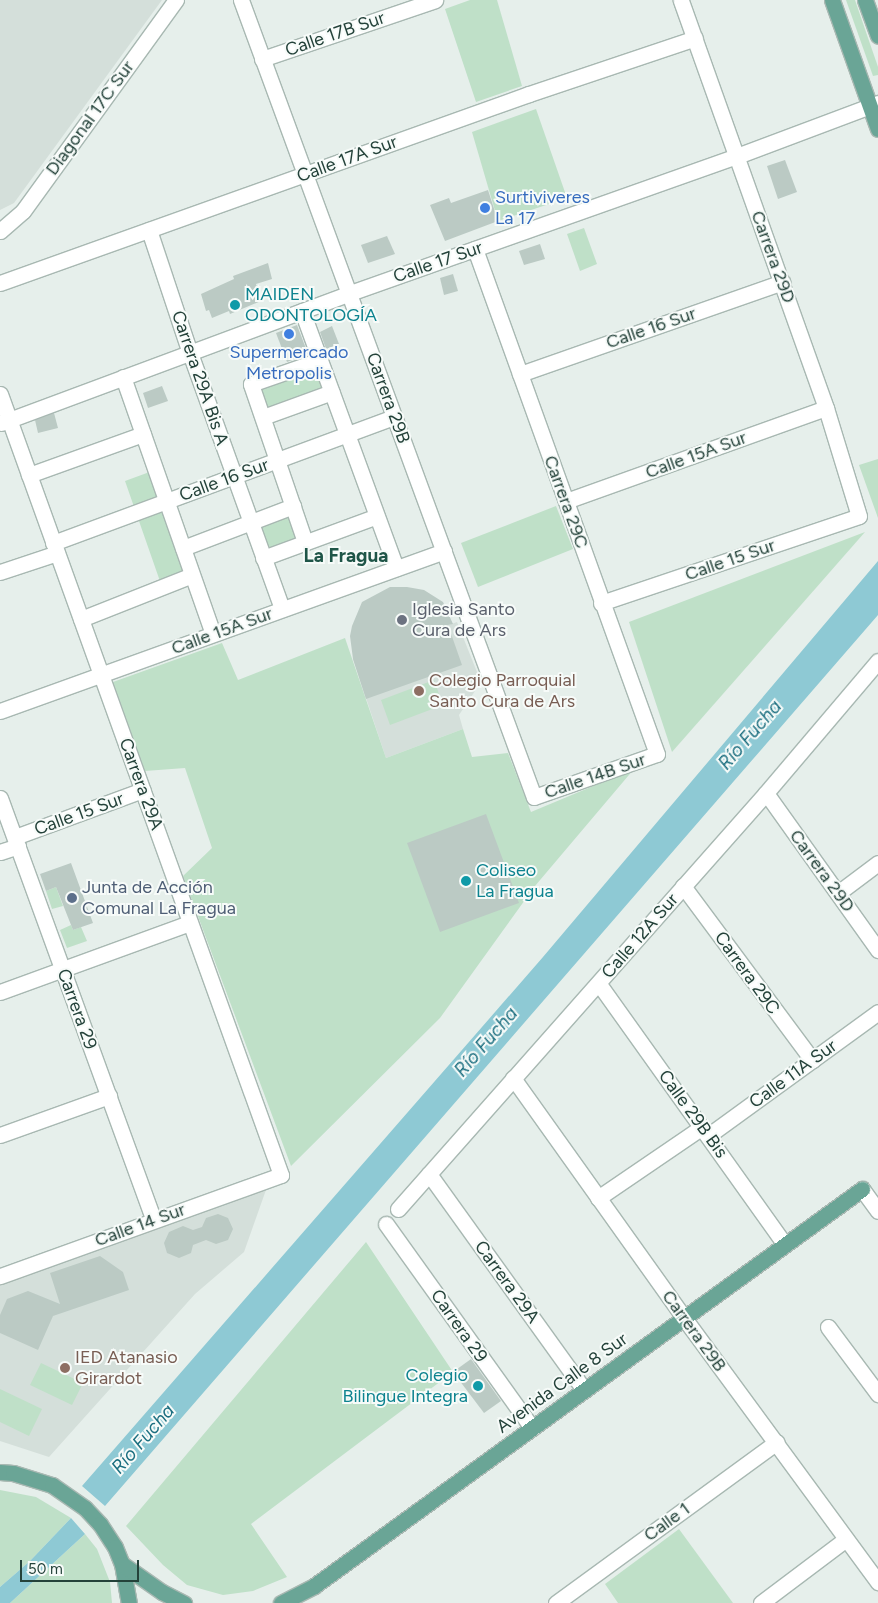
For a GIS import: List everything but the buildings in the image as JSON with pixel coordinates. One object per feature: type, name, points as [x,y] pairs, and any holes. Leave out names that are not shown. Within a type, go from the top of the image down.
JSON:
[{"type":"main road","points":[[832,0],[874,105],[878,129]]},
{"type":"main road","points":[[865,0],[878,36]]},
{"type":"main road","name":"Avenida Calle 8 Sur","points":[[281,1603],[314,1586],[862,1189]]},
{"type":"main road","points":[[4,1471],[52,1485],[85,1508],[100,1524],[122,1564],[129,1603]]},
{"type":"main road","points":[[122,1564],[162,1592],[184,1603]]},
{"type":"street","name":"Diagonal 17C Sur","points":[[0,231],[23,210],[176,0]]},
{"type":"street","name":"Carrera 29B","points":[[241,0],[534,797]]},
{"type":"street","name":"Calle 17B Sur","points":[[262,59],[435,0]]},
{"type":"street","name":"Carrera 29D","points":[[681,0],[826,408],[859,516]]},
{"type":"street","name":"Calle 17A Sur","points":[[0,283],[695,38]]},
{"type":"street","name":"Calle 17 Sur","points":[[5,421],[350,293],[737,156],[874,105]]},
{"type":"street","name":"Carrera 29A Bis A","points":[[149,230],[190,352],[282,610]]},
{"type":"street","name":"Carrera 29C","points":[[475,249],[657,754]]},
{"type":"street","name":"Calle 16 Sur","points":[[520,374],[782,282]]},
{"type":"street","points":[[302,311],[396,568]]},
{"type":"street","points":[[305,542],[251,384],[320,360]]},
{"type":"street","points":[[123,378],[213,634]]},
{"type":"street","points":[[263,417],[332,392]]},
{"type":"street","name":"Carrera 29A","points":[[0,394],[5,421],[29,475],[281,1174]]},
{"type":"street","name":"Calle 15A Sur","points":[[566,501],[826,408]]},
{"type":"street","name":"Calle 16 Sur","points":[[0,572],[166,501],[394,417]]},
{"type":"street","points":[[29,475],[143,434]]},
{"type":"street","points":[[183,548],[293,506]]},
{"type":"street","points":[[263,558],[377,516]]},
{"type":"street","name":"Calle 15 Sur","points":[[601,603],[859,516]]},
{"type":"street","name":"Calle 15A Sur","points":[[0,711],[444,551]]},
{"type":"street","points":[[81,619],[192,575]]},
{"type":"street","name":"Calle 12A Sur","points":[[398,1209],[766,793],[878,661]]},
{"type":"street","name":"Calle 14B Sur","points":[[534,797],[657,754]]},
{"type":"street","name":"Calle 15 Sur","points":[[0,852],[16,842],[143,790]]},
{"type":"street","name":"Carrera 29D","points":[[766,793],[878,950]]},
{"type":"street","name":"Carrera 29","points":[[0,798],[154,1220]]},
{"type":"street","points":[[838,893],[878,864]]},
{"type":"street","name":"Carrera 29C","points":[[683,886],[812,1060]]},
{"type":"street","points":[[0,992],[190,923]]},
{"type":"street","name":"Calle 29B Bis","points":[[598,984],[706,1131],[785,1244]]},
{"type":"street","name":"Calle 11A Sur","points":[[598,1198],[706,1131],[812,1060],[878,1012]]},
{"type":"street","name":"Carrera 29B","points":[[513,1078],[684,1318],[777,1442],[878,1582]]},
{"type":"street","points":[[0,1135],[109,1096]]},
{"type":"street","name":"Calle 14 Sur","points":[[0,1276],[281,1174]]},
{"type":"street","name":"Carrera 29A","points":[[429,1174],[584,1390]]},
{"type":"street","points":[[862,1189],[878,1211]]},
{"type":"street","name":"Carrera 29","points":[[386,1224],[532,1428]]},
{"type":"street","points":[[828,1327],[878,1394]]},
{"type":"street","name":"Calle 1","points":[[556,1603],[777,1442]]},
{"type":"street","points":[[762,1603],[846,1539]]},
{"type":"shaded area","points":[[0,0],[162,0],[14,203],[0,210]]},
{"type":"shaded area","name":"Colegio Parroquial Santo Cura de Ars","points":[[457,622],[481,682],[459,715],[463,729],[386,758],[353,659]]},
{"type":"shaded area","name":"IED Atanasio Girardot","points":[[267,1187],[244,1252],[195,1294],[49,1457],[0,1441],[0,1285]]},
{"type":"green space","points":[[470,0],[497,0],[522,86],[476,102],[445,9]]},
{"type":"green space","points":[[846,0],[855,0],[878,67],[878,75],[873,76]]},
{"type":"green space","points":[[536,109],[567,198],[498,221],[472,132]]},
{"type":"green space","points":[[584,228],[597,264],[580,271],[567,234]]},
{"type":"green space","points":[[319,362],[330,391],[264,416],[252,384]]},
{"type":"green space","points":[[878,459],[878,518],[859,465]]},
{"type":"green space","points":[[155,470],[164,494],[227,473],[232,486],[175,506],[192,575],[162,587],[125,481]]},
{"type":"green space","points":[[293,506],[305,542],[263,558],[250,522]]},
{"type":"green space","points":[[556,506],[573,549],[478,587],[461,543]]},
{"type":"green space","points":[[865,532],[672,752],[629,622]]},
{"type":"green space","points":[[345,638],[386,758],[463,729],[472,757],[508,753],[531,812],[634,769],[535,886],[440,1018],[291,1166],[183,876],[212,848],[185,768],[145,771],[113,682],[222,643],[238,680]]},
{"type":"green space","points":[[434,680],[443,705],[390,725],[381,700]]},
{"type":"green space","points":[[56,887],[63,906],[52,909],[46,891]]},
{"type":"green space","points":[[71,925],[73,930],[81,927],[87,941],[67,948],[60,930]]},
{"type":"green space","points":[[366,1242],[453,1372],[251,1524],[287,1577],[253,1591],[223,1595],[187,1585],[163,1565],[126,1526]]},
{"type":"green space","points":[[41,1363],[83,1383],[72,1405],[30,1385]]},
{"type":"green space","points":[[0,1389],[42,1409],[29,1436],[0,1422]]},
{"type":"green space","points":[[0,1490],[36,1497],[71,1518],[30,1561],[0,1587]]},
{"type":"green space","points":[[679,1529],[733,1603],[618,1603],[605,1584]]},
{"type":"green space","points":[[85,1534],[97,1549],[110,1582],[112,1603],[10,1603]]},
{"type":"water","name":"Río Fucha","points":[[878,561],[878,615],[105,1506],[82,1486],[543,957]]},
{"type":"water","points":[[71,1518],[85,1534],[10,1603],[0,1603],[0,1587],[30,1561]]},
{"type":"place","name":"Surtiviveres La 17","points":[[485,208]]},
{"type":"place","name":"MAIDEN ODONTOLOGÍA","points":[[235,305]]},
{"type":"place","name":"Supermercado Metropolis","points":[[289,334]]},
{"type":"place","name":"Iglesia Santo Cura de Ars","points":[[402,620]]},
{"type":"place","name":"Colegio Parroquial Santo Cura de Ars","points":[[419,691]]},
{"type":"place","name":"Coliseo La Fragua","points":[[466,881]]},
{"type":"place","name":"Junta de Acción Comunal La Fragua","points":[[72,898]]},
{"type":"place","name":"IED Atanasio Girardot","points":[[65,1368]]},
{"type":"place","name":"Colegio Bilingue Integra","points":[[478,1386]]},
{"type":"district","name":"La Fragua","points":[[346,556]]}]
